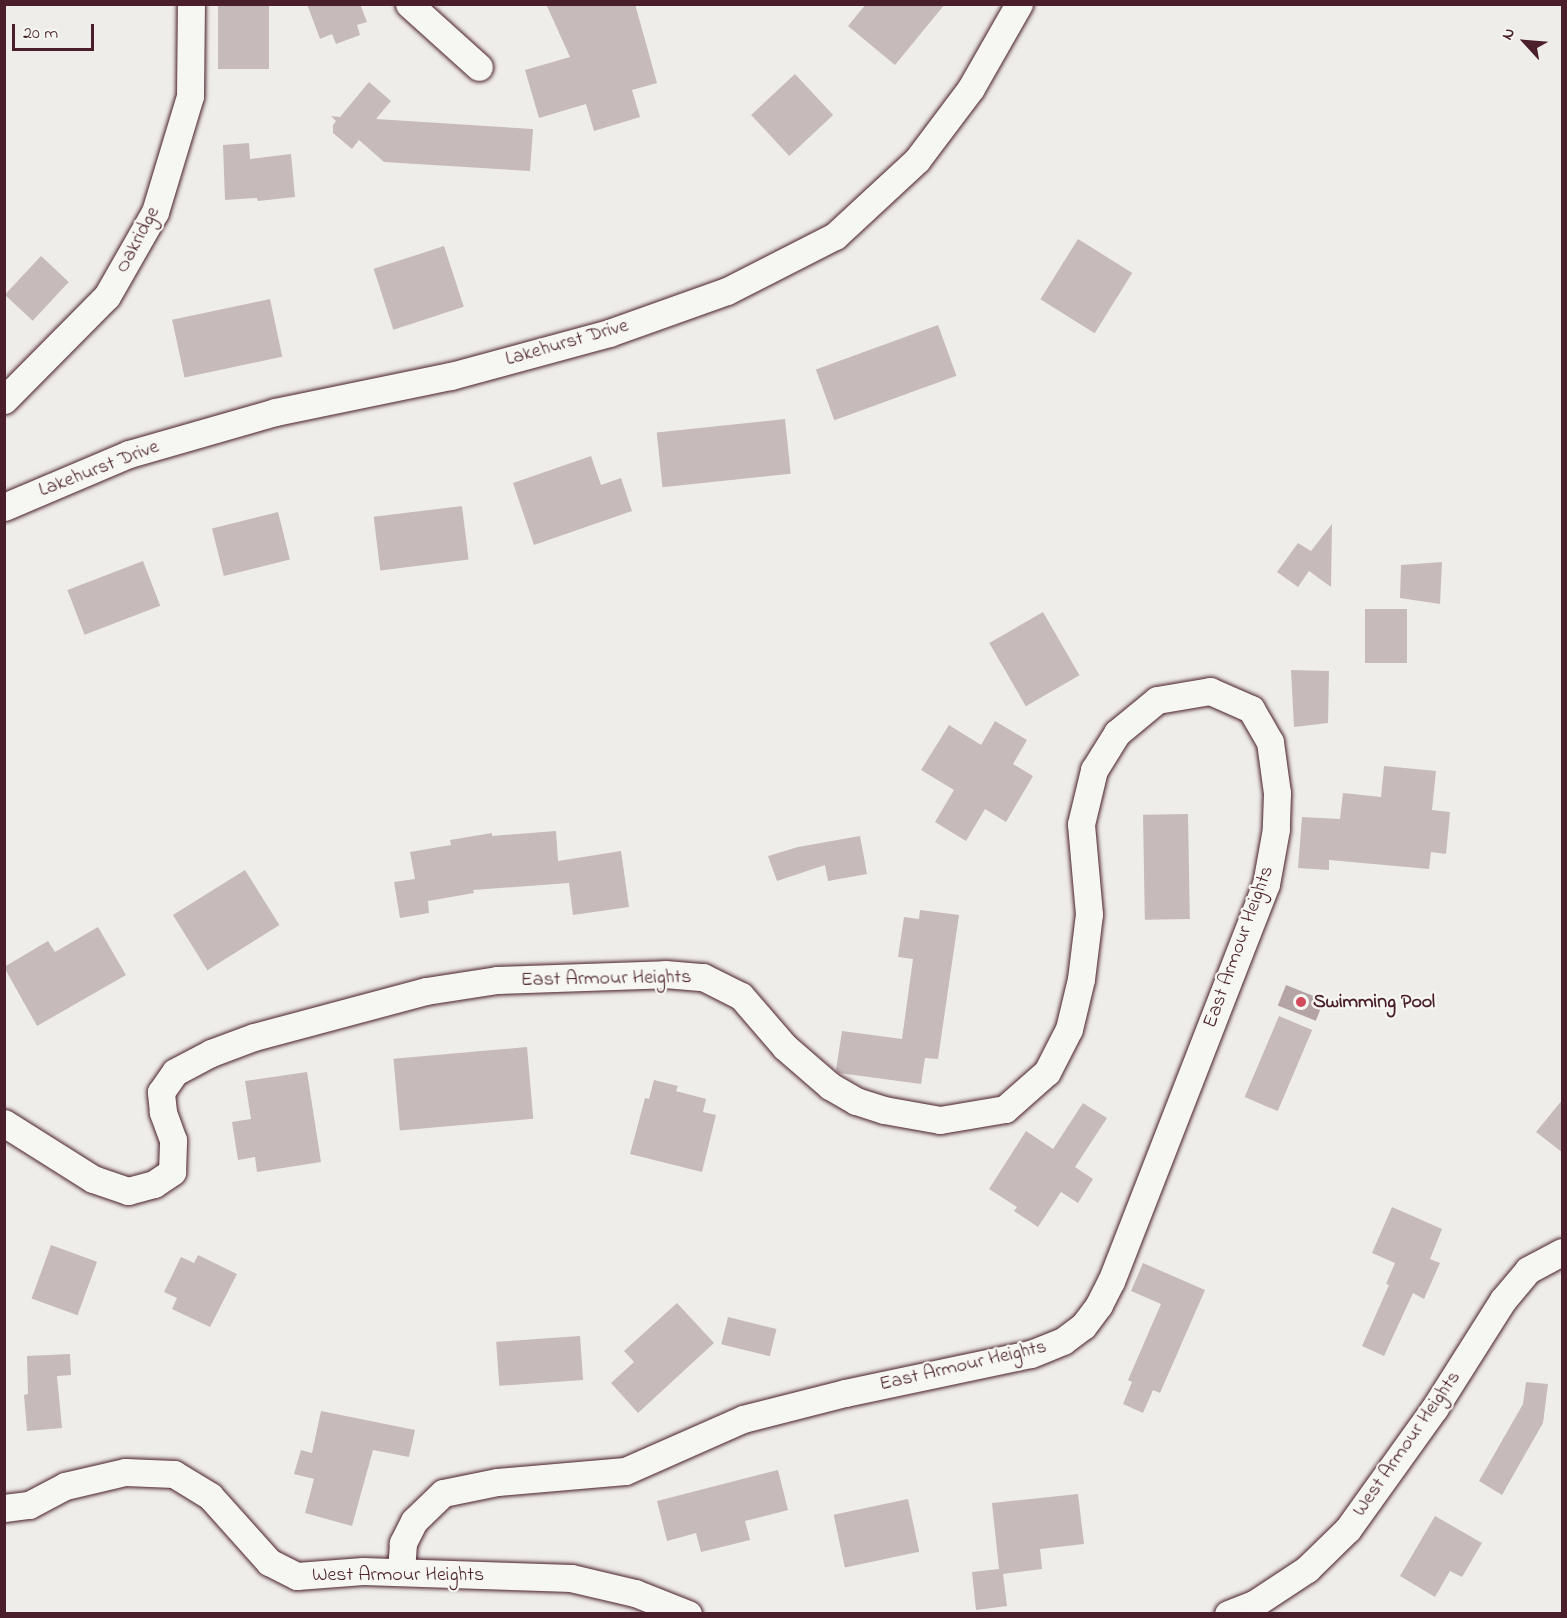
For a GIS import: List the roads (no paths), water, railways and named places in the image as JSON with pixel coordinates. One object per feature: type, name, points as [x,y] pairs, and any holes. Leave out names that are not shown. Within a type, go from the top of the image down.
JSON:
[{"type":"street","name":"Oakridge","points":[[4,400],[107,296],[155,212],[190,96],[191,4]]},
{"type":"street","points":[[409,4],[478,68]]},
{"type":"street","name":"Lakehurst Drive","points":[[4,507],[129,454],[275,412],[451,376],[609,333],[727,291],[836,236],[916,160],[971,88],[1019,4]]},
{"type":"street","name":"East Armour Heights","points":[[4,1123],[93,1179],[128,1191],[154,1184],[172,1172],[173,1140],[163,1112],[161,1092],[175,1072],[212,1053],[254,1037],[426,991],[497,980],[665,974],[704,977],[741,996],[785,1047],[830,1086],[856,1101],[884,1110],[940,1120],[1005,1109],[1047,1072],[1069,1029],[1082,979],[1089,914],[1081,824],[1094,770],[1117,733],[1157,700],[1210,691],[1251,709],[1270,742],[1277,793],[1276,828],[1266,884],[1111,1281],[1099,1305],[1083,1326],[1063,1341],[1030,1354],[845,1393],[743,1419],[625,1472],[497,1482],[443,1493],[414,1521],[403,1543],[401,1572]]},
{"type":"street","name":"West Armour Heights","points":[[1228,1614],[1254,1604],[1307,1569],[1348,1529],[1434,1409],[1503,1300],[1528,1270],[1563,1252]]},
{"type":"street","name":"West Armour Heights","points":[[4,1508],[29,1505],[65,1486],[125,1472],[174,1474],[210,1496],[269,1562],[297,1576],[363,1571],[571,1578],[635,1593],[688,1614]]},
{"type":"place","name":"Swimming Pool","points":[[1301,1002]]}]
